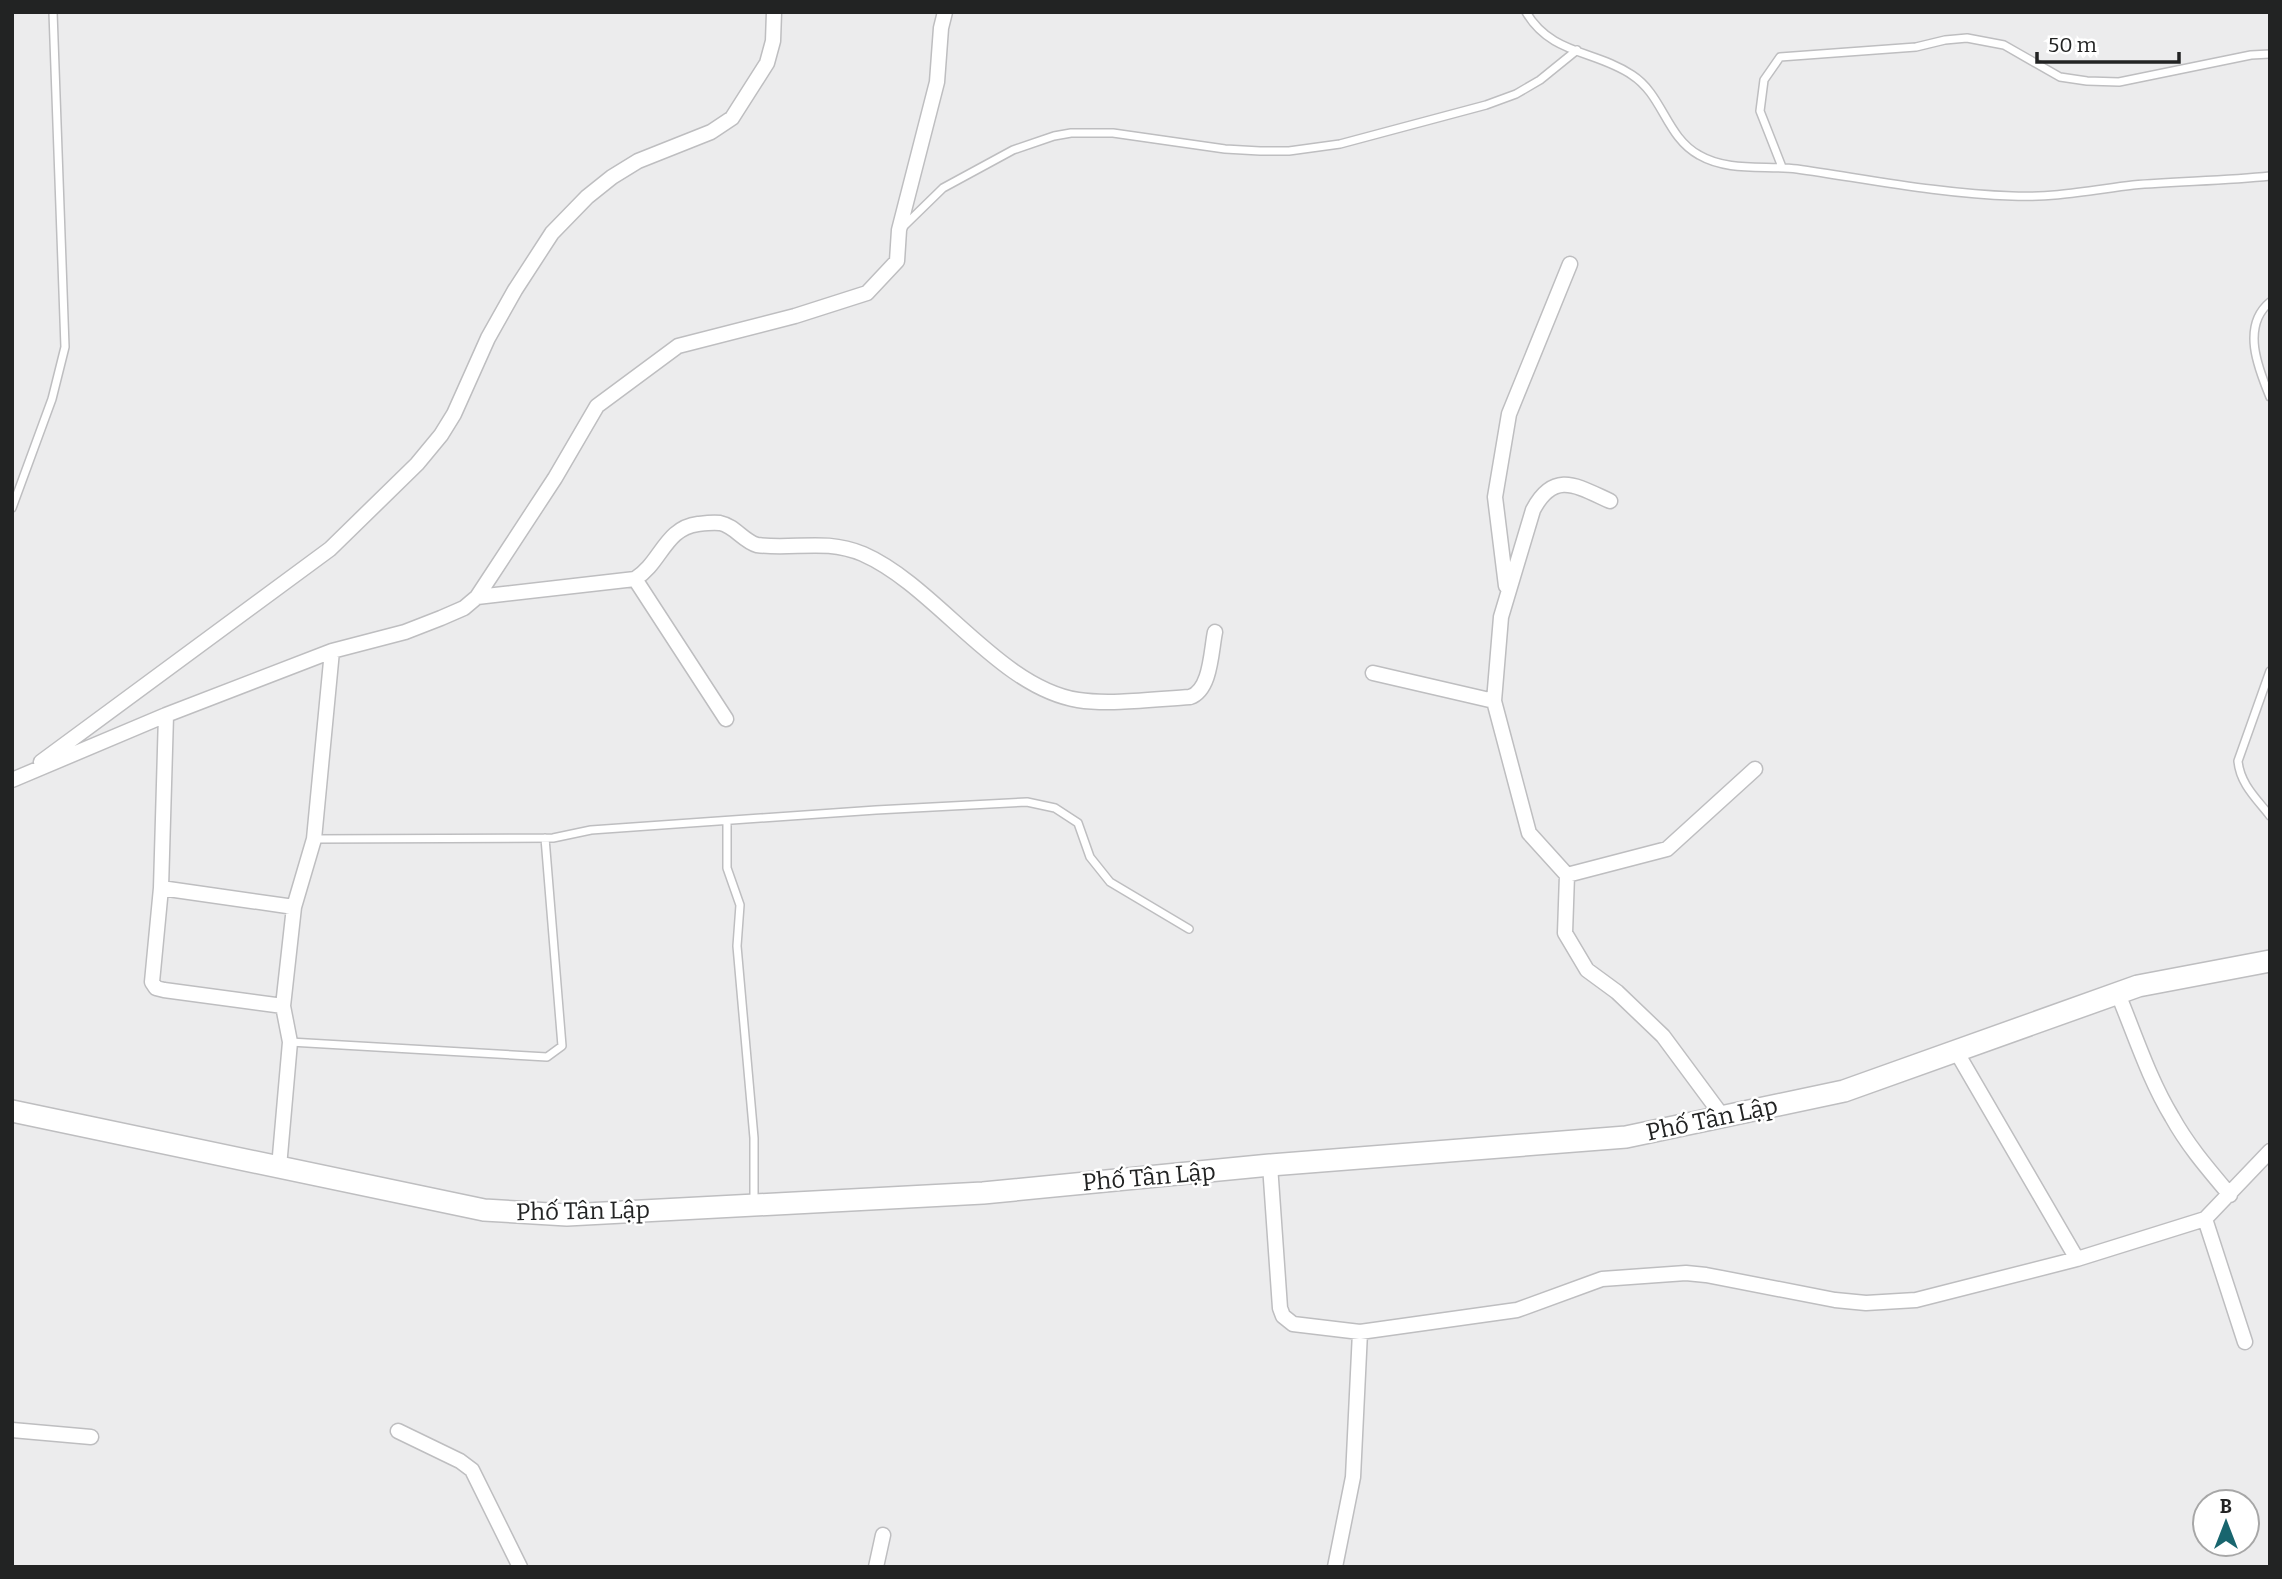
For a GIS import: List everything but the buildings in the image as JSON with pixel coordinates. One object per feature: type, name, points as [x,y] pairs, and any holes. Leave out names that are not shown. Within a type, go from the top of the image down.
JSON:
[{"type":"main road","name":"Phố Tân Lập","points":[[12,1111],[484,1210],[567,1215],[983,1193],[1626,1137],[1844,1091],[2137,986],[2270,961]]},
{"type":"street","points":[[17,778],[330,549],[399,484],[441,435],[454,414],[488,338],[515,289],[552,233],[612,177],[638,161],[711,132],[732,118],[767,62],[773,41],[775,12]]},
{"type":"street","points":[[17,778],[166,715],[332,651],[405,632],[464,608],[477,597],[555,478],[597,406],[678,346],[795,316],[867,293],[897,261],[899,230],[937,82],[941,28],[946,12]]},
{"type":"street","points":[[1507,590],[1495,497],[1509,414],[1570,264]]},
{"type":"street","points":[[1610,500],[1574,485],[1562,484],[1550,488],[1540,496],[1507,590],[1501,617],[1494,701],[1529,833],[1567,876],[1565,933],[1587,970],[1617,992],[1663,1036],[1723,1116]]},
{"type":"street","points":[[477,597],[635,579],[651,566],[674,533],[690,525],[721,523],[729,526],[746,541],[757,545],[812,544],[865,555],[895,573],[1028,680],[1057,694],[1079,700],[1176,698],[1197,695],[1204,685],[1215,632]]},
{"type":"street","points":[[635,579],[726,719]]},
{"type":"street","points":[[279,1167],[290,1042],[283,1006],[295,907],[314,839],[332,651]]},
{"type":"street","points":[[1373,673],[1494,701]]},
{"type":"street","points":[[166,715],[161,888],[151,976],[156,988],[283,1006]]},
{"type":"street","points":[[1567,876],[1667,849],[1755,769]]},
{"type":"street","points":[[161,888],[295,907]]},
{"type":"street","points":[[2118,994],[2171,1116],[2230,1195]]},
{"type":"street","points":[[1956,1051],[2077,1259]]},
{"type":"street","points":[[1270,1166],[1280,1308],[1283,1316],[1293,1324],[1360,1332],[1517,1310],[1585,1284],[1620,1276],[1686,1273],[1835,1300],[1889,1303],[1916,1300],[2077,1259],[2205,1219],[2270,1151]]},
{"type":"street","points":[[2205,1219],[2245,1342]]},
{"type":"street","points":[[1335,1567],[1353,1477],[1360,1332]]},
{"type":"street","points":[[12,1430],[91,1437]]},
{"type":"street","points":[[398,1431],[460,1461],[472,1470],[520,1567]]},
{"type":"street","points":[[876,1567],[883,1535]]},
{"type":"lane","points":[[12,508],[52,399],[65,347],[53,12]]},
{"type":"lane","points":[[1526,12],[1533,25],[1549,39],[1615,66],[1641,81],[1676,136],[1701,157],[1712,161],[1737,166],[1782,167],[2012,196],[2054,196],[2132,186],[2270,176]]},
{"type":"lane","points":[[1782,167],[1760,111],[1764,80],[1780,57],[1916,47],[1967,38],[2004,45],[2060,77],[2119,82],[2251,55],[2270,54]]},
{"type":"lane","points":[[899,230],[943,188],[1013,150],[1054,136],[1071,133],[1113,133],[1224,149],[1260,151],[1289,151],[1340,144],[1486,106],[1516,94],[1540,80],[1577,50]]},
{"type":"lane","points":[[2270,302],[2259,313],[2253,330],[2256,352],[2270,397]]},
{"type":"lane","points":[[2270,671],[2238,761],[2246,786],[2270,817]]},
{"type":"lane","points":[[314,839],[545,838],[592,830],[1027,802],[1055,808],[1078,823],[1090,857],[1110,882],[1189,929]]},
{"type":"lane","points":[[727,821],[727,868],[740,905],[737,946],[754,1138],[754,1205]]},
{"type":"lane","points":[[290,1042],[547,1057],[562,1046],[545,838]]}]
